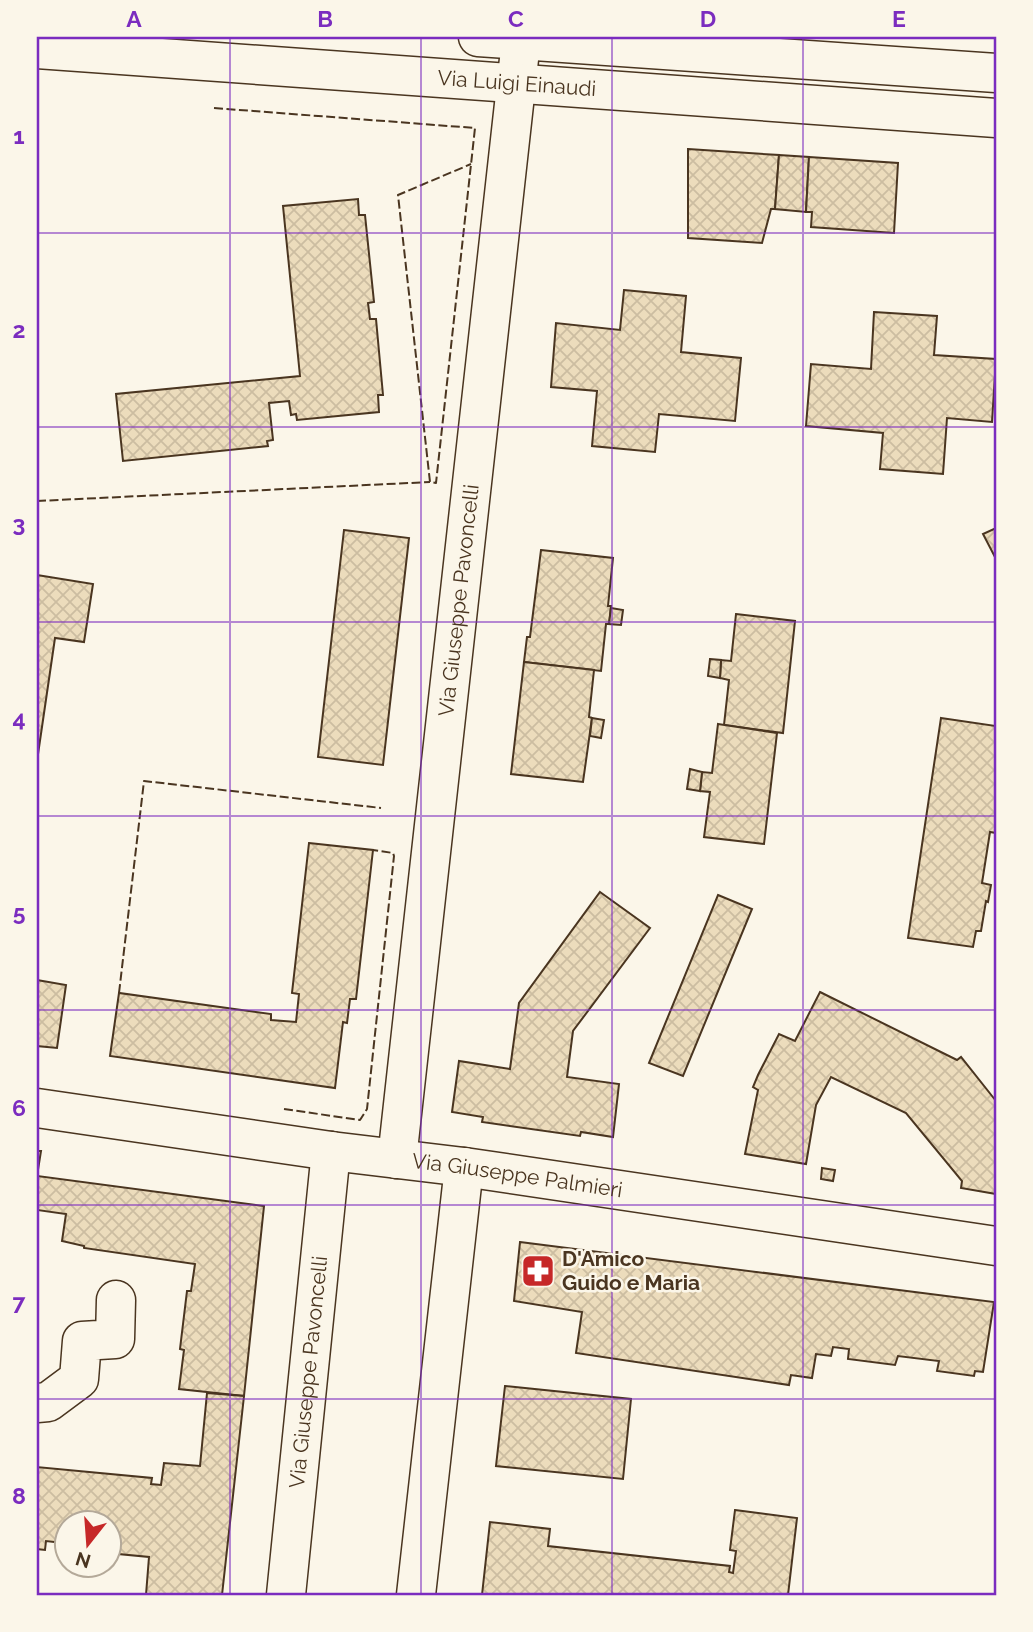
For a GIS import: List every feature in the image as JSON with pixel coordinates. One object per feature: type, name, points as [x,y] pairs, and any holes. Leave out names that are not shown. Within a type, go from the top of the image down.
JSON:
[{"type":"street","name":"Via Luigi Einaudi","points":[[478,37],[996,73]]},
{"type":"street","name":"Via Giuseppe Pavoncelli","points":[[397,1159],[521,41]]},
{"type":"street","name":"Via Luigi Einaudi","points":[[37,49],[996,118]]},
{"type":"street","name":"Via Giuseppe Palmieri","points":[[37,1108],[464,1167],[996,1246]]},
{"type":"street","name":"Via Giuseppe Pavoncelli","points":[[286,1595],[331,1150]]},
{"type":"street","points":[[416,1595],[464,1167]]},
{"type":"street","points":[[37,1403],[48,1402],[79,1379],[82,1341],[115,1339],[116,1300]]},
{"type":"building","points":[[688,149],[779,155],[775,209],[771,209],[762,243],[688,238]]},
{"type":"building","points":[[779,155],[809,157],[806,212],[775,209]]},
{"type":"building","points":[[809,157],[898,163],[894,233],[811,227],[812,212],[806,212]]},
{"type":"building","points":[[358,199],[359,215],[365,215],[374,302],[368,303],[370,319],[376,319],[383,395],[378,395],[379,412],[297,420],[296,414],[291,415],[289,401],[269,403],[273,440],[267,441],[268,446],[123,461],[116,394],[300,376],[283,206]]},
{"type":"building","points":[[624,290],[686,296],[681,352],[741,358],[735,421],[659,414],[655,452],[592,446],[597,391],[551,387],[556,323],[620,330]]},
{"type":"building","points":[[874,312],[937,316],[934,355],[996,359],[992,422],[947,418],[943,474],[880,469],[883,433],[806,426],[811,364],[871,369]]},
{"type":"building","points":[[996,528],[996,559],[983,534]]},
{"type":"building","points":[[344,530],[409,538],[383,765],[318,757]]},
{"type":"building","points":[[541,550],[613,558],[608,606],[611,606],[609,624],[606,624],[601,671],[524,662],[527,637],[530,637]]},
{"type":"building","points":[[37,575],[93,584],[84,642],[55,638],[37,761]]},
{"type":"building","points":[[611,608],[623,610],[621,625],[609,624]]},
{"type":"building","points":[[736,614],[795,621],[783,733],[724,725],[729,680],[720,678],[721,660],[731,661]]},
{"type":"building","points":[[710,659],[721,660],[720,678],[708,676]]},
{"type":"building","points":[[524,662],[594,670],[589,717],[592,718],[583,782],[511,774]]},
{"type":"building","points":[[592,718],[604,720],[601,738],[590,736]]},
{"type":"building","points":[[941,718],[996,726],[996,833],[990,832],[982,883],[991,885],[981,931],[976,931],[973,947],[908,938]]},
{"type":"building","points":[[718,724],[777,733],[764,844],[704,837],[710,792],[700,791],[702,772],[712,773]]},
{"type":"building","points":[[690,769],[702,772],[700,791],[687,789]]},
{"type":"building","points":[[309,843],[373,850],[356,999],[350,999],[347,1023],[343,1022],[335,1088],[110,1056],[119,993],[271,1014],[271,1020],[296,1022],[299,994],[292,993]]},
{"type":"building","points":[[600,892],[650,928],[573,1031],[567,1077],[619,1084],[613,1137],[581,1132],[580,1136],[482,1122],[483,1117],[452,1112],[459,1061],[510,1069],[519,1003]]},
{"type":"building","points":[[718,895],[752,909],[683,1076],[649,1063]]},
{"type":"building","points":[[37,980],[66,985],[57,1048],[37,1046]]},
{"type":"building","points":[[820,992],[957,1060],[961,1057],[996,1101],[996,1194],[961,1188],[962,1181],[906,1113],[831,1077],[816,1105],[806,1164],[745,1154],[758,1090],[753,1087],[758,1075],[779,1034],[795,1041]]},
{"type":"building","points":[[37,1151],[41,1151],[37,1176]]},
{"type":"building","points":[[822,1168],[835,1170],[833,1181],[821,1179]]},
{"type":"building","points":[[37,1176],[264,1206],[244,1396],[179,1389],[184,1350],[180,1349],[187,1291],[191,1291],[195,1264],[84,1248],[62,1241],[66,1214],[37,1210]]},
{"type":"building","points":[[520,1242],[994,1302],[983,1372],[975,1371],[974,1376],[937,1371],[939,1361],[898,1356],[895,1365],[848,1359],[849,1349],[833,1347],[831,1356],[816,1354],[812,1378],[791,1375],[789,1385],[576,1353],[582,1312],[514,1301]]},
{"type":"building","points":[[505,1386],[631,1399],[623,1479],[496,1466]]},
{"type":"building","points":[[207,1393],[244,1396],[222,1595],[146,1595],[149,1557],[122,1554],[122,1510],[52,1510],[52,1542],[46,1541],[45,1550],[37,1549],[37,1467],[152,1478],[151,1484],[161,1485],[164,1463],[200,1466]]},
{"type":"building","points":[[735,1510],[797,1518],[788,1595],[482,1595],[490,1522],[550,1529],[548,1546],[730,1566],[729,1572],[733,1573],[736,1551],[730,1550]]},
{"type":"fence","points":[[214,108],[475,128],[436,483],[430,482],[398,195],[471,164]]},
{"type":"fence","points":[[37,501],[430,482]]},
{"type":"fence","points":[[119,993],[144,781],[381,808]]},
{"type":"fence","points":[[284,1109],[360,1120],[367,1109],[394,856],[393,853],[373,850]]},
{"type":"place","name":"D'Amico Guido e Maria","points":[[538,1271]]}]
